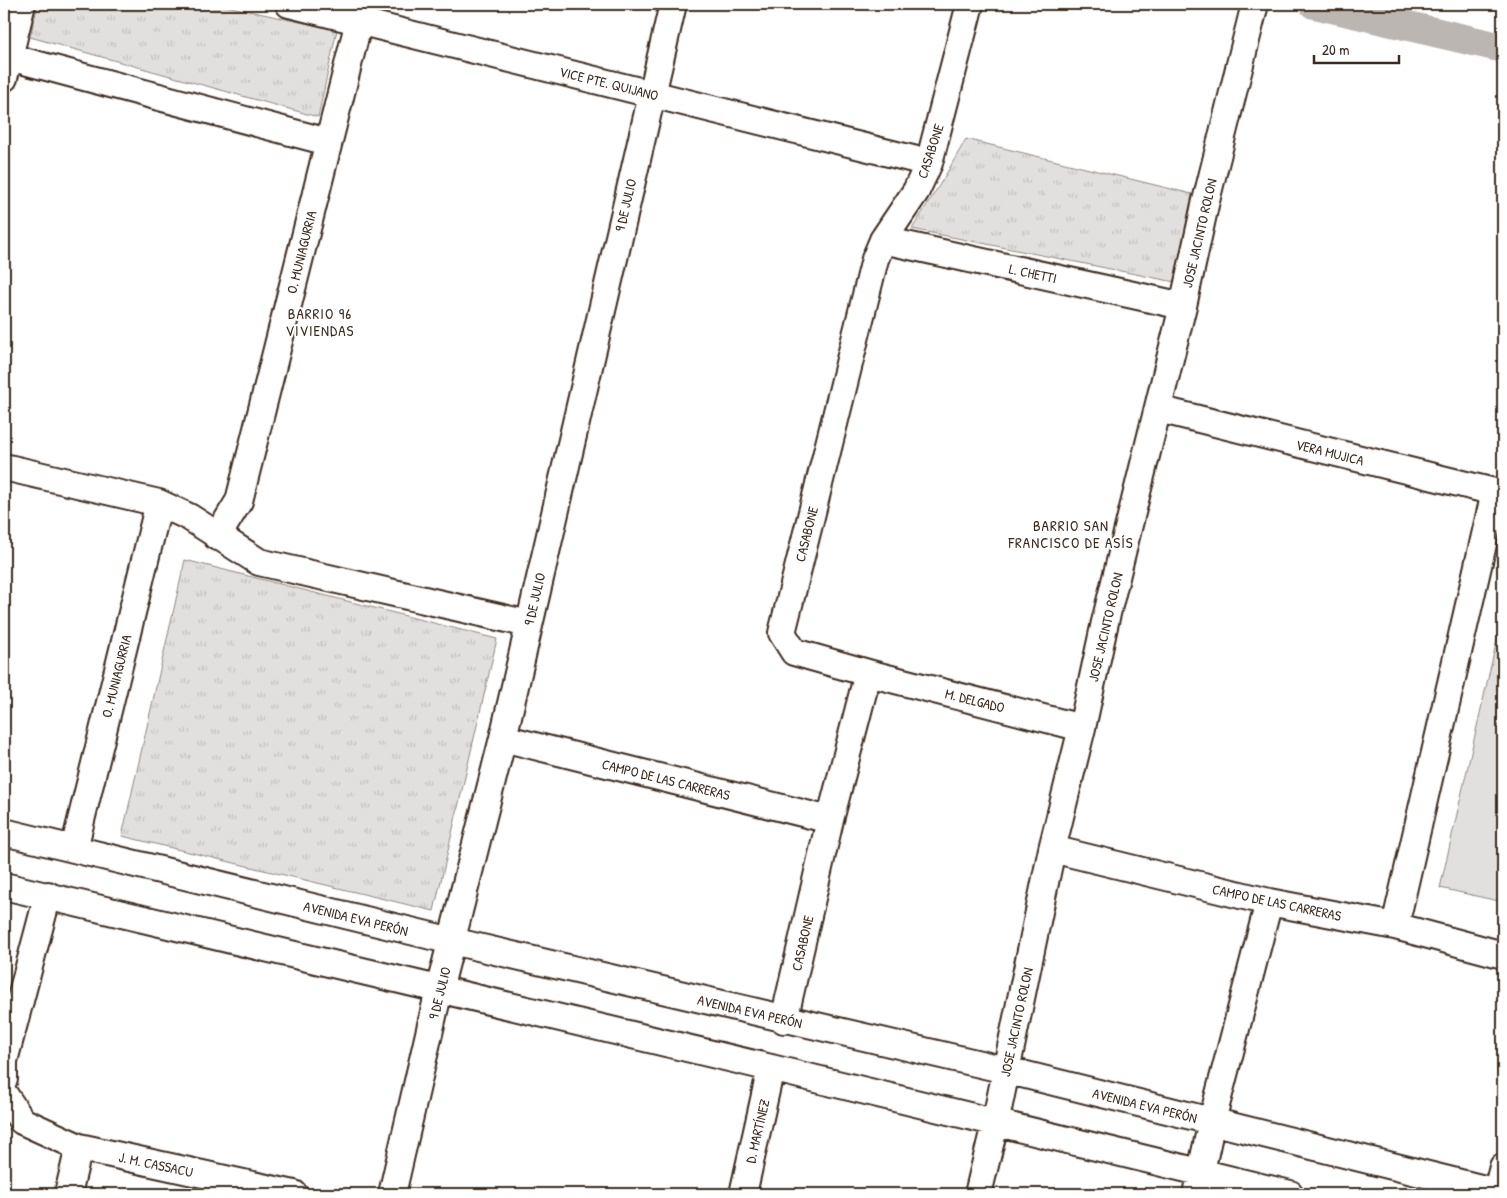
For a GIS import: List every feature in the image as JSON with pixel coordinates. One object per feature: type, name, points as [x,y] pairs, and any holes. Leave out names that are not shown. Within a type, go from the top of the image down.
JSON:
[{"type":"street","points":[[22,4],[6,68],[328,142]]},
{"type":"street","name":"VICE PTE. QUIJANO","points":[[289,4],[930,163]]},
{"type":"street","name":"9 DE JULIO","points":[[392,1194],[439,990],[503,738],[672,4]]},
{"type":"street","name":"CASABONE","points":[[784,1020],[830,820],[868,673],[794,652],[782,633],[875,259],[883,240],[916,192],[930,163],[970,4]]},
{"type":"street","name":"JOSE JACINTO ROLON","points":[[978,1194],[1052,849],[1082,728],[1107,613],[1183,306],[1205,205],[1255,4]]},
{"type":"street","name":"O. MUNIAGURRIA","points":[[218,537],[239,501],[359,21]]},
{"type":"street","name":"L. CHETTI","points":[[883,240],[1183,306]]},
{"type":"street","name":"VERA MUJICA","points":[[1158,409],[1499,493]]},
{"type":"street","points":[[4,467],[159,503],[189,517],[259,562],[528,624]]},
{"type":"street","points":[[1395,926],[1499,493]]},
{"type":"street","name":"O. MUNIAGURRIA","points":[[74,849],[159,503]]},
{"type":"street","name":"M. DELGADO","points":[[868,673],[1082,728]]},
{"type":"street","name":"CAMPO DE LAS CARRERAS","points":[[503,738],[830,820]]},
{"type":"street","name":"AVENIDA EVA PERÓN","points":[[4,832],[784,1020],[1006,1070],[1497,1193]]},
{"type":"street","name":"CAMPO DE LAS CARRERAS","points":[[1052,849],[1268,902],[1395,926],[1503,954]]},
{"type":"street","points":[[4,886],[771,1068],[994,1124],[1198,1184],[1290,1194]]},
{"type":"street","points":[[4,1079],[4,1061],[48,895]]},
{"type":"street","points":[[1198,1184],[1268,902]]},
{"type":"street","name":"D. MARTÍNEZ","points":[[743,1194],[771,1068]]},
{"type":"street","name":"J. M. CASSACU","points":[[4,1094],[22,1121],[79,1147],[294,1194]]},
{"type":"street","points":[[68,1194],[79,1147]]},
{"type":"street","points":[[1497,1193],[1503,1167]]},
{"type":"green space","points":[[38,4],[217,4],[337,30],[318,117],[30,37]]},
{"type":"green space","points":[[966,139],[1192,194],[1175,282],[912,229]]},
{"type":"green space","points":[[185,560],[497,639],[434,911],[122,836]]},
{"type":"green space","points":[[1503,613],[1503,902],[1440,888]]},
{"type":"waterway","points":[[1314,4],[1503,48]]},
{"type":"district","name":"BARRIO 96 VIVIENDAS","points":[[320,322]]},
{"type":"district","name":"BARRIO SAN FRANCISCO DE ASÍS","points":[[1071,534]]}]
